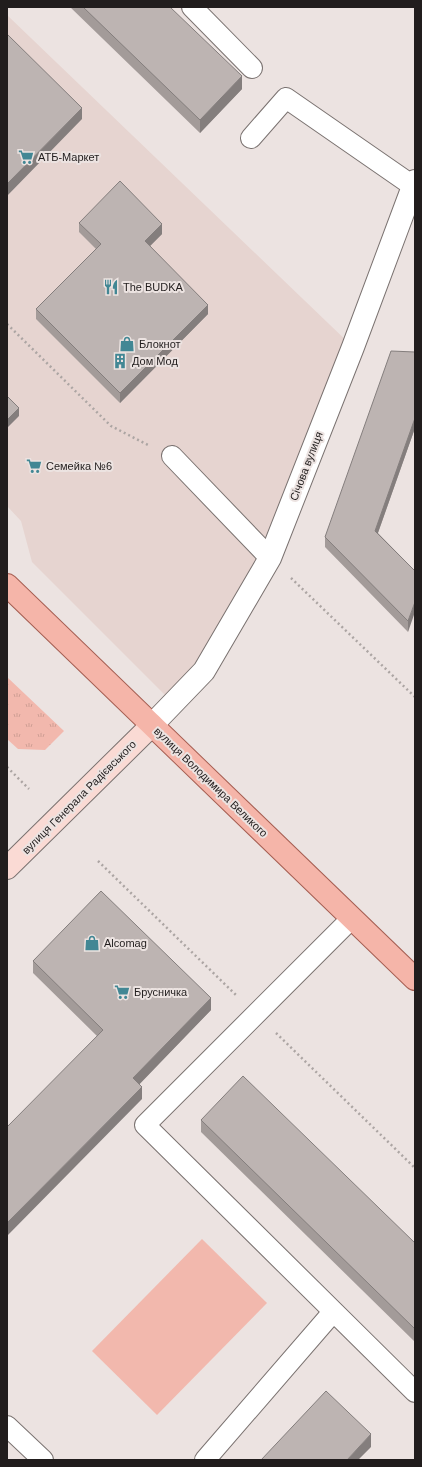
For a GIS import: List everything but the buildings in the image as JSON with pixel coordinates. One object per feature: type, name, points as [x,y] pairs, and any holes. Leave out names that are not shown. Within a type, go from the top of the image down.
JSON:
[{"type":"main road","name":"вулиця Володимира Великого","points":[[7,585],[415,979]]},
{"type":"street","name":"Січова вулиця","points":[[152,725],[204,671],[270,558],[353,347],[414,184]]},
{"type":"street","name":"вулиця Генерала Радієвського","points":[[7,868],[152,725]]},
{"type":"lane","points":[[192,7],[252,68]]},
{"type":"lane","points":[[251,138],[286,98],[414,184]]},
{"type":"lane","points":[[172,456],[270,558]]},
{"type":"lane","points":[[352,918],[145,1125],[415,1392]]},
{"type":"lane","points":[[205,1460],[333,1312]]},
{"type":"lane","points":[[7,1426],[43,1460]]},
{"type":"path","points":[[7,324],[111,426],[172,456]]},
{"type":"path","points":[[270,558],[415,697]]},
{"type":"path","points":[[7,767],[29,789]]},
{"type":"shaded area","points":[[7,15],[353,347],[270,558],[173,703],[32,562],[21,521],[7,506]]},
{"type":"green space","points":[[7,677],[64,731],[45,750],[18,749],[7,739]]},
{"type":"green space","points":[[202,1239],[267,1303],[157,1415],[92,1351]]},
{"type":"place","name":"АТБ-Маркет","points":[[26,157]]},
{"type":"place","name":"The BUDKA","points":[[111,287]]},
{"type":"place","name":"Блокнот","points":[[127,344]]},
{"type":"place","name":"Дом Мод","points":[[120,361]]},
{"type":"place","name":"Семейка №6","points":[[34,466]]},
{"type":"place","name":"Alcomag","points":[[92,943]]},
{"type":"place","name":"Брусничка","points":[[122,992]]}]
